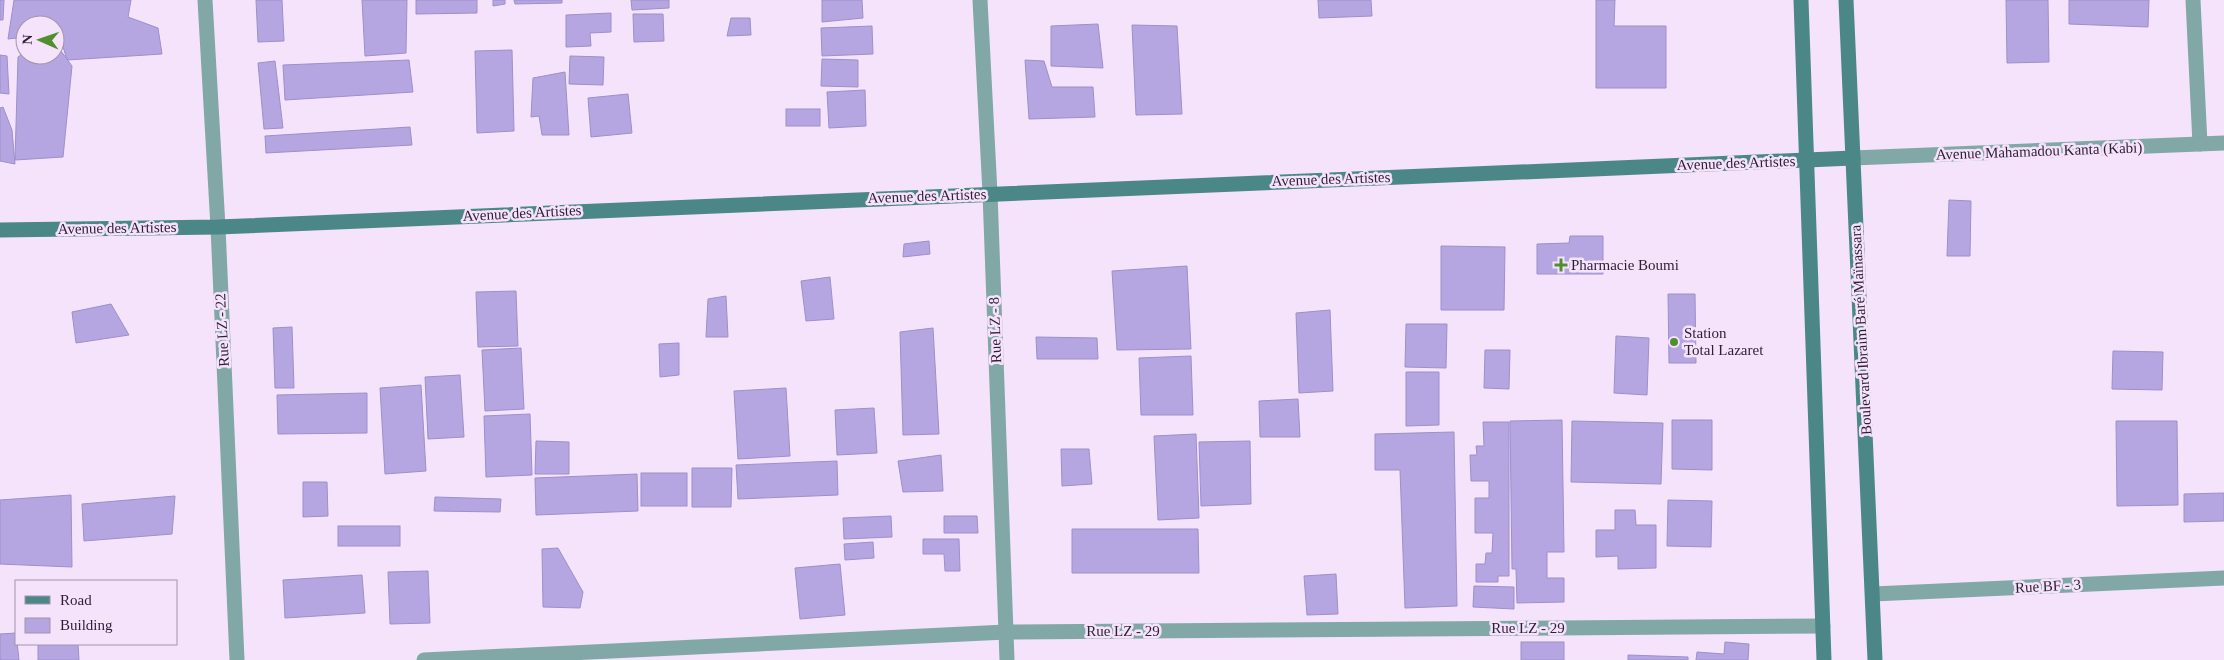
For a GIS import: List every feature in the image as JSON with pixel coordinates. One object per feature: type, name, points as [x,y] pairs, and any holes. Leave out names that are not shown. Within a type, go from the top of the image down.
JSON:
[{"type":"street","name":"Rue LZ - 22","points":[[205,0],[218,227],[237,660]]},
{"type":"street","name":"Rue LZ - 8","points":[[980,0],[990,193],[1007,660]]},
{"type":"street","points":[[1801,0],[1824,660]]},
{"type":"street","name":"Boulevard Ibraim Baré Maïnassara","points":[[1846,0],[1873,594],[1874,660]]},
{"type":"street","points":[[2194,0],[2200,144]]},
{"type":"street","name":"Avenue Mahamadou Kanta (Kabi)","points":[[1853,158],[2224,143]]},
{"type":"street","name":"Avenue des Artistes","points":[[0,230],[218,227],[1853,158]]},
{"type":"street","name":"Rue BF - 3","points":[[1873,594],[2224,578]]},
{"type":"street","name":"Rue LZ - 29","points":[[424,660],[1006,632],[1823,626]]},
{"type":"building","points":[[0,0],[4,0],[3,20],[0,20]]},
{"type":"building","points":[[14,0],[131,0],[128,17],[158,28],[162,54],[67,60],[65,53],[65,15],[15,15],[15,38],[8,39]]},
{"type":"building","points":[[256,0],[282,0],[284,41],[258,42]]},
{"type":"building","points":[[362,0],[407,0],[406,53],[365,56]]},
{"type":"building","points":[[416,0],[477,0],[477,13],[416,14]]},
{"type":"building","points":[[493,0],[505,0],[505,4],[493,6]]},
{"type":"building","points":[[514,0],[562,0],[562,3],[515,4]]},
{"type":"building","points":[[631,0],[669,0],[669,8],[632,10]]},
{"type":"building","points":[[822,0],[862,0],[863,18],[822,22]]},
{"type":"building","points":[[1318,0],[1371,0],[1372,16],[1319,18]]},
{"type":"building","points":[[1596,0],[1615,0],[1614,26],[1666,26],[1666,88],[1596,88]]},
{"type":"building","points":[[2006,0],[2048,0],[2049,62],[2007,63]]},
{"type":"building","points":[[2069,0],[2149,0],[2148,27],[2069,24]]},
{"type":"building","points":[[611,13],[611,32],[590,33],[591,46],[566,47],[566,15]]},
{"type":"building","points":[[633,14],[663,14],[664,41],[634,42]]},
{"type":"building","points":[[731,18],[750,18],[751,35],[727,36]]},
{"type":"building","points":[[1098,24],[1103,68],[1051,66],[1051,26]]},
{"type":"building","points":[[1132,25],[1177,26],[1182,114],[1136,115]]},
{"type":"building","points":[[872,26],[873,54],[822,56],[821,28]]},
{"type":"building","points":[[512,50],[514,131],[477,133],[475,51]]},
{"type":"building","points":[[0,55],[7,56],[9,94],[0,93]]},
{"type":"building","points":[[65,56],[72,66],[63,157],[15,160],[18,65],[65,65]]},
{"type":"building","points":[[570,56],[604,57],[603,85],[569,84]]},
{"type":"building","points":[[822,59],[858,60],[858,87],[821,86]]},
{"type":"building","points":[[409,60],[413,92],[285,100],[283,65]]},
{"type":"building","points":[[1025,60],[1044,61],[1052,87],[1093,87],[1095,117],[1029,119]]},
{"type":"building","points":[[275,61],[283,128],[264,129],[258,63]]},
{"type":"building","points":[[565,72],[569,135],[542,135],[539,116],[531,117],[533,78]]},
{"type":"building","points":[[865,90],[866,126],[829,128],[827,92]]},
{"type":"building","points":[[628,94],[632,133],[591,137],[588,98]]},
{"type":"building","points":[[3,107],[12,130],[15,164],[0,161],[0,108]]},
{"type":"building","points":[[786,109],[820,109],[820,126],[786,126]]},
{"type":"building","points":[[410,127],[412,145],[266,153],[265,136]]},
{"type":"building","points":[[1949,200],[1971,201],[1970,256],[1947,256]]},
{"type":"building","points":[[1570,236],[1603,236],[1603,274],[1537,274],[1537,244],[1569,243]]},
{"type":"building","points":[[929,241],[930,254],[903,257],[904,244]]},
{"type":"building","points":[[1441,246],[1505,247],[1504,310],[1441,310]]},
{"type":"building","points":[[1187,266],[1191,349],[1117,350],[1112,271]]},
{"type":"building","points":[[830,277],[834,319],[806,321],[801,281]]},
{"type":"building","points":[[516,291],[518,346],[478,347],[476,292]]},
{"type":"building","points":[[1668,294],[1695,294],[1696,363],[1669,363]]},
{"type":"building","points":[[726,296],[728,337],[706,337],[708,299]]},
{"type":"building","points":[[111,304],[129,335],[76,343],[72,312]]},
{"type":"building","points":[[1330,310],[1333,391],[1299,393],[1296,313]]},
{"type":"building","points":[[1406,324],[1447,324],[1446,368],[1405,367]]},
{"type":"building","points":[[292,327],[294,388],[275,388],[273,328]]},
{"type":"building","points":[[933,328],[939,434],[903,435],[900,332]]},
{"type":"building","points":[[1616,336],[1649,338],[1647,395],[1614,393]]},
{"type":"building","points":[[1036,337],[1097,338],[1098,359],[1037,359]]},
{"type":"building","points":[[679,343],[679,375],[660,377],[659,344]]},
{"type":"building","points":[[521,348],[524,409],[485,411],[482,350]]},
{"type":"building","points":[[1485,350],[1510,350],[1509,389],[1484,388]]},
{"type":"building","points":[[2113,351],[2163,352],[2162,390],[2112,389]]},
{"type":"building","points":[[1191,356],[1193,415],[1141,415],[1139,358]]},
{"type":"building","points":[[1406,372],[1439,372],[1439,425],[1406,426]]},
{"type":"building","points":[[460,375],[464,437],[428,439],[425,377]]},
{"type":"building","points":[[421,385],[426,471],[385,474],[380,388]]},
{"type":"building","points":[[786,388],[790,456],[738,459],[734,391]]},
{"type":"building","points":[[367,393],[367,433],[278,434],[277,395]]},
{"type":"building","points":[[1298,399],[1300,437],[1260,437],[1259,401]]},
{"type":"building","points":[[874,408],[877,453],[837,455],[835,410]]},
{"type":"building","points":[[530,414],[532,475],[486,477],[484,416]]},
{"type":"building","points":[[1562,420],[1564,552],[1547,552],[1547,578],[1564,578],[1564,602],[1517,603],[1516,569],[1512,569],[1510,421]]},
{"type":"building","points":[[1672,420],[1712,420],[1712,470],[1672,469]]},
{"type":"building","points":[[1572,421],[1663,423],[1661,484],[1571,482]]},
{"type":"building","points":[[2116,421],[2177,421],[2178,505],[2117,506]]},
{"type":"building","points":[[1483,422],[1509,422],[1509,576],[1498,576],[1498,582],[1476,582],[1476,564],[1485,564],[1486,553],[1492,553],[1493,533],[1475,533],[1475,498],[1489,498],[1489,481],[1471,481],[1470,455],[1477,455],[1476,446],[1484,446]]},
{"type":"building","points":[[1454,432],[1457,606],[1405,608],[1400,470],[1375,470],[1375,434]]},
{"type":"building","points":[[1196,434],[1199,518],[1158,520],[1154,436]]},
{"type":"building","points":[[536,441],[569,442],[569,474],[535,474]]},
{"type":"building","points":[[1250,441],[1251,504],[1201,506],[1199,442]]},
{"type":"building","points":[[1061,449],[1089,449],[1092,484],[1062,486]]},
{"type":"building","points":[[941,455],[943,491],[903,492],[898,461]]},
{"type":"building","points":[[837,461],[838,495],[738,499],[736,465]]},
{"type":"building","points":[[692,468],[732,468],[731,507],[692,507]]},
{"type":"building","points":[[641,473],[687,473],[687,506],[641,506]]},
{"type":"building","points":[[637,474],[638,511],[536,515],[535,478]]},
{"type":"building","points":[[303,482],[327,482],[328,516],[303,517]]},
{"type":"building","points":[[2224,493],[2224,521],[2184,522],[2184,494]]},
{"type":"building","points":[[71,495],[72,567],[0,564],[0,500]]},
{"type":"building","points":[[175,496],[172,534],[84,541],[82,504]]},
{"type":"building","points":[[435,497],[501,499],[500,512],[434,511]]},
{"type":"building","points":[[1668,500],[1712,501],[1711,547],[1667,546]]},
{"type":"building","points":[[1615,510],[1635,510],[1636,525],[1656,525],[1656,568],[1618,569],[1618,556],[1596,557],[1596,530],[1615,530]]},
{"type":"building","points":[[891,516],[892,537],[844,539],[843,518]]},
{"type":"building","points":[[944,516],[977,516],[978,533],[944,533]]},
{"type":"building","points":[[338,526],[400,526],[400,546],[338,546]]},
{"type":"building","points":[[1072,529],[1198,529],[1199,573],[1072,573]]},
{"type":"building","points":[[923,539],[959,539],[960,571],[945,571],[944,554],[923,554]]},
{"type":"building","points":[[873,542],[874,558],[845,560],[844,544]]},
{"type":"building","points":[[558,548],[583,592],[580,608],[543,607],[542,549]]},
{"type":"building","points":[[840,564],[845,615],[800,619],[795,568]]},
{"type":"building","points":[[428,571],[430,623],[390,624],[388,572]]},
{"type":"building","points":[[1336,574],[1338,614],[1307,615],[1304,576]]},
{"type":"building","points":[[362,575],[365,613],[285,618],[283,580]]},
{"type":"building","points":[[1474,586],[1514,587],[1514,609],[1473,607]]},
{"type":"building","points":[[15,633],[15,645],[17,645],[19,660],[0,660],[0,634]]},
{"type":"building","points":[[1521,642],[1564,642],[1564,660],[1521,660]]},
{"type":"building","points":[[1725,642],[1749,644],[1748,660],[1696,660],[1697,652],[1724,654]]},
{"type":"building","points":[[38,645],[78,645],[79,660],[38,660]]},
{"type":"building","points":[[1628,655],[1688,657],[1688,660],[1628,660]]},
{"type":"place","name":"Pharmacie Boumi","points":[[1561,265]]},
{"type":"place","name":"Station Total Lazaret","points":[[1674,342]]}]
